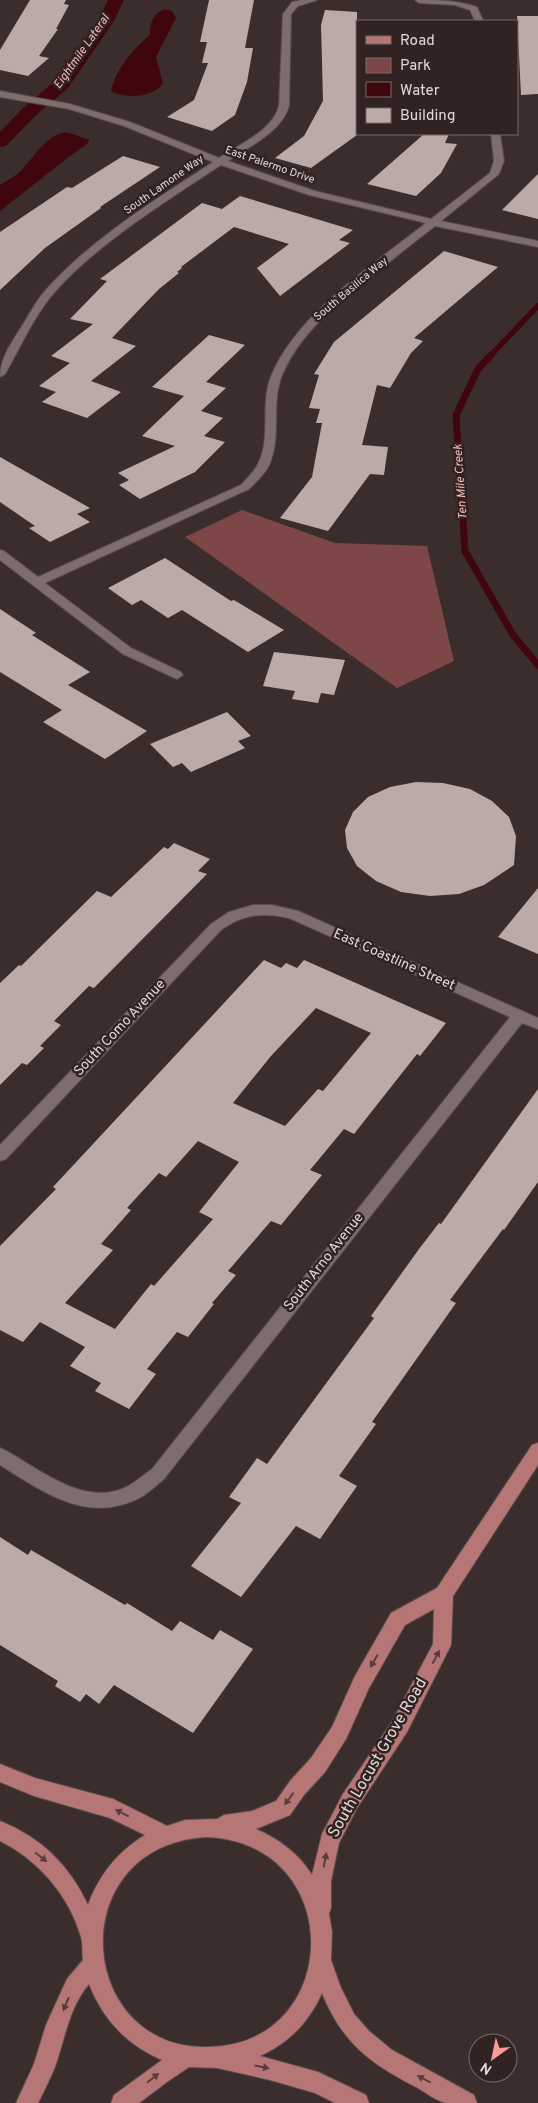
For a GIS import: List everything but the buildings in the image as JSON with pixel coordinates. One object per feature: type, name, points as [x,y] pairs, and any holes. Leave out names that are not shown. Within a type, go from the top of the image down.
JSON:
[{"type":"main road","points":[[358,2103],[318,2083],[270,2069],[214,2058],[186,2057],[159,2049],[135,2035],[115,2015],[101,1990],[93,1964],[91,1936],[97,1909],[108,1884],[124,1863],[144,1846],[165,1835],[189,1828],[214,1827],[252,1821],[283,1808],[297,1788],[318,1765],[339,1733],[362,1682],[398,1619],[444,1594],[538,1450]]},
{"type":"main road","name":"South Locust Grove Road","points":[[321,1960],[321,1880],[329,1841],[350,1801],[400,1726],[442,1645],[444,1594]]},
{"type":"main road","points":[[0,1773],[34,1788],[113,1808],[165,1835]]},
{"type":"main road","points":[[214,1827],[238,1831],[268,1844],[294,1865],[312,1893],[322,1926]]},
{"type":"main road","points":[[0,1831],[11,1836],[45,1859],[66,1882],[79,1906],[91,1936]]},
{"type":"main road","points":[[214,2058],[243,2053],[268,2040],[290,2022],[310,1993],[321,1960]]},
{"type":"main road","points":[[321,1960],[327,1981],[341,2013],[361,2039],[392,2062],[466,2103]]},
{"type":"main road","points":[[27,2103],[44,2067],[57,2025],[74,1986],[93,1964]]},
{"type":"main road","points":[[122,2103],[159,2074],[186,2057]]},
{"type":"street","name":"South Lamone Way","points":[[0,374],[22,334],[48,294],[88,256],[158,203],[269,129],[281,116],[284,106],[287,14],[295,4],[313,0]]},
{"type":"street","points":[[419,0],[443,0],[467,4],[474,9],[479,20]]},
{"type":"street","name":"East Palermo Drive","points":[[0,94],[50,103],[127,124],[219,161],[312,193],[432,222],[538,244]]},
{"type":"street","name":"South Basilica Way","points":[[37,582],[245,487],[256,478],[265,466],[270,451],[269,414],[273,384],[295,343],[326,308],[494,174],[499,161],[496,135]]},
{"type":"street","points":[[0,554],[127,652],[177,675]]},
{"type":"street","name":"East Coastline Street","points":[[247,910],[273,909],[293,914],[538,1024]]},
{"type":"street","name":"South Como Avenue","points":[[0,1155],[216,927],[226,919],[247,910]]},
{"type":"street","name":"South Arno Avenue","points":[[0,1456],[64,1494],[93,1502],[121,1498],[142,1488],[158,1474],[519,1016]]},
{"type":"green space","points":[[242,510],[335,543],[427,546],[454,661],[397,688],[185,537]]},
{"type":"water","points":[[165,9],[172,11],[176,18],[156,57],[163,84],[152,92],[138,96],[117,94],[111,91],[121,68],[137,47],[150,35],[151,23],[155,16]]},
{"type":"water","points":[[66,132],[90,140],[0,211],[0,185],[20,172],[48,141]]},
{"type":"waterway","name":"Eightmile Lateral","points":[[0,142],[29,112],[62,84],[106,21],[116,0]]},
{"type":"waterway","name":"Ten Mile Creek","points":[[490,356],[538,306]]},
{"type":"waterway","name":"Ten Mile Creek","points":[[491,355],[478,369],[456,415],[465,551],[513,635],[538,665]]}]
